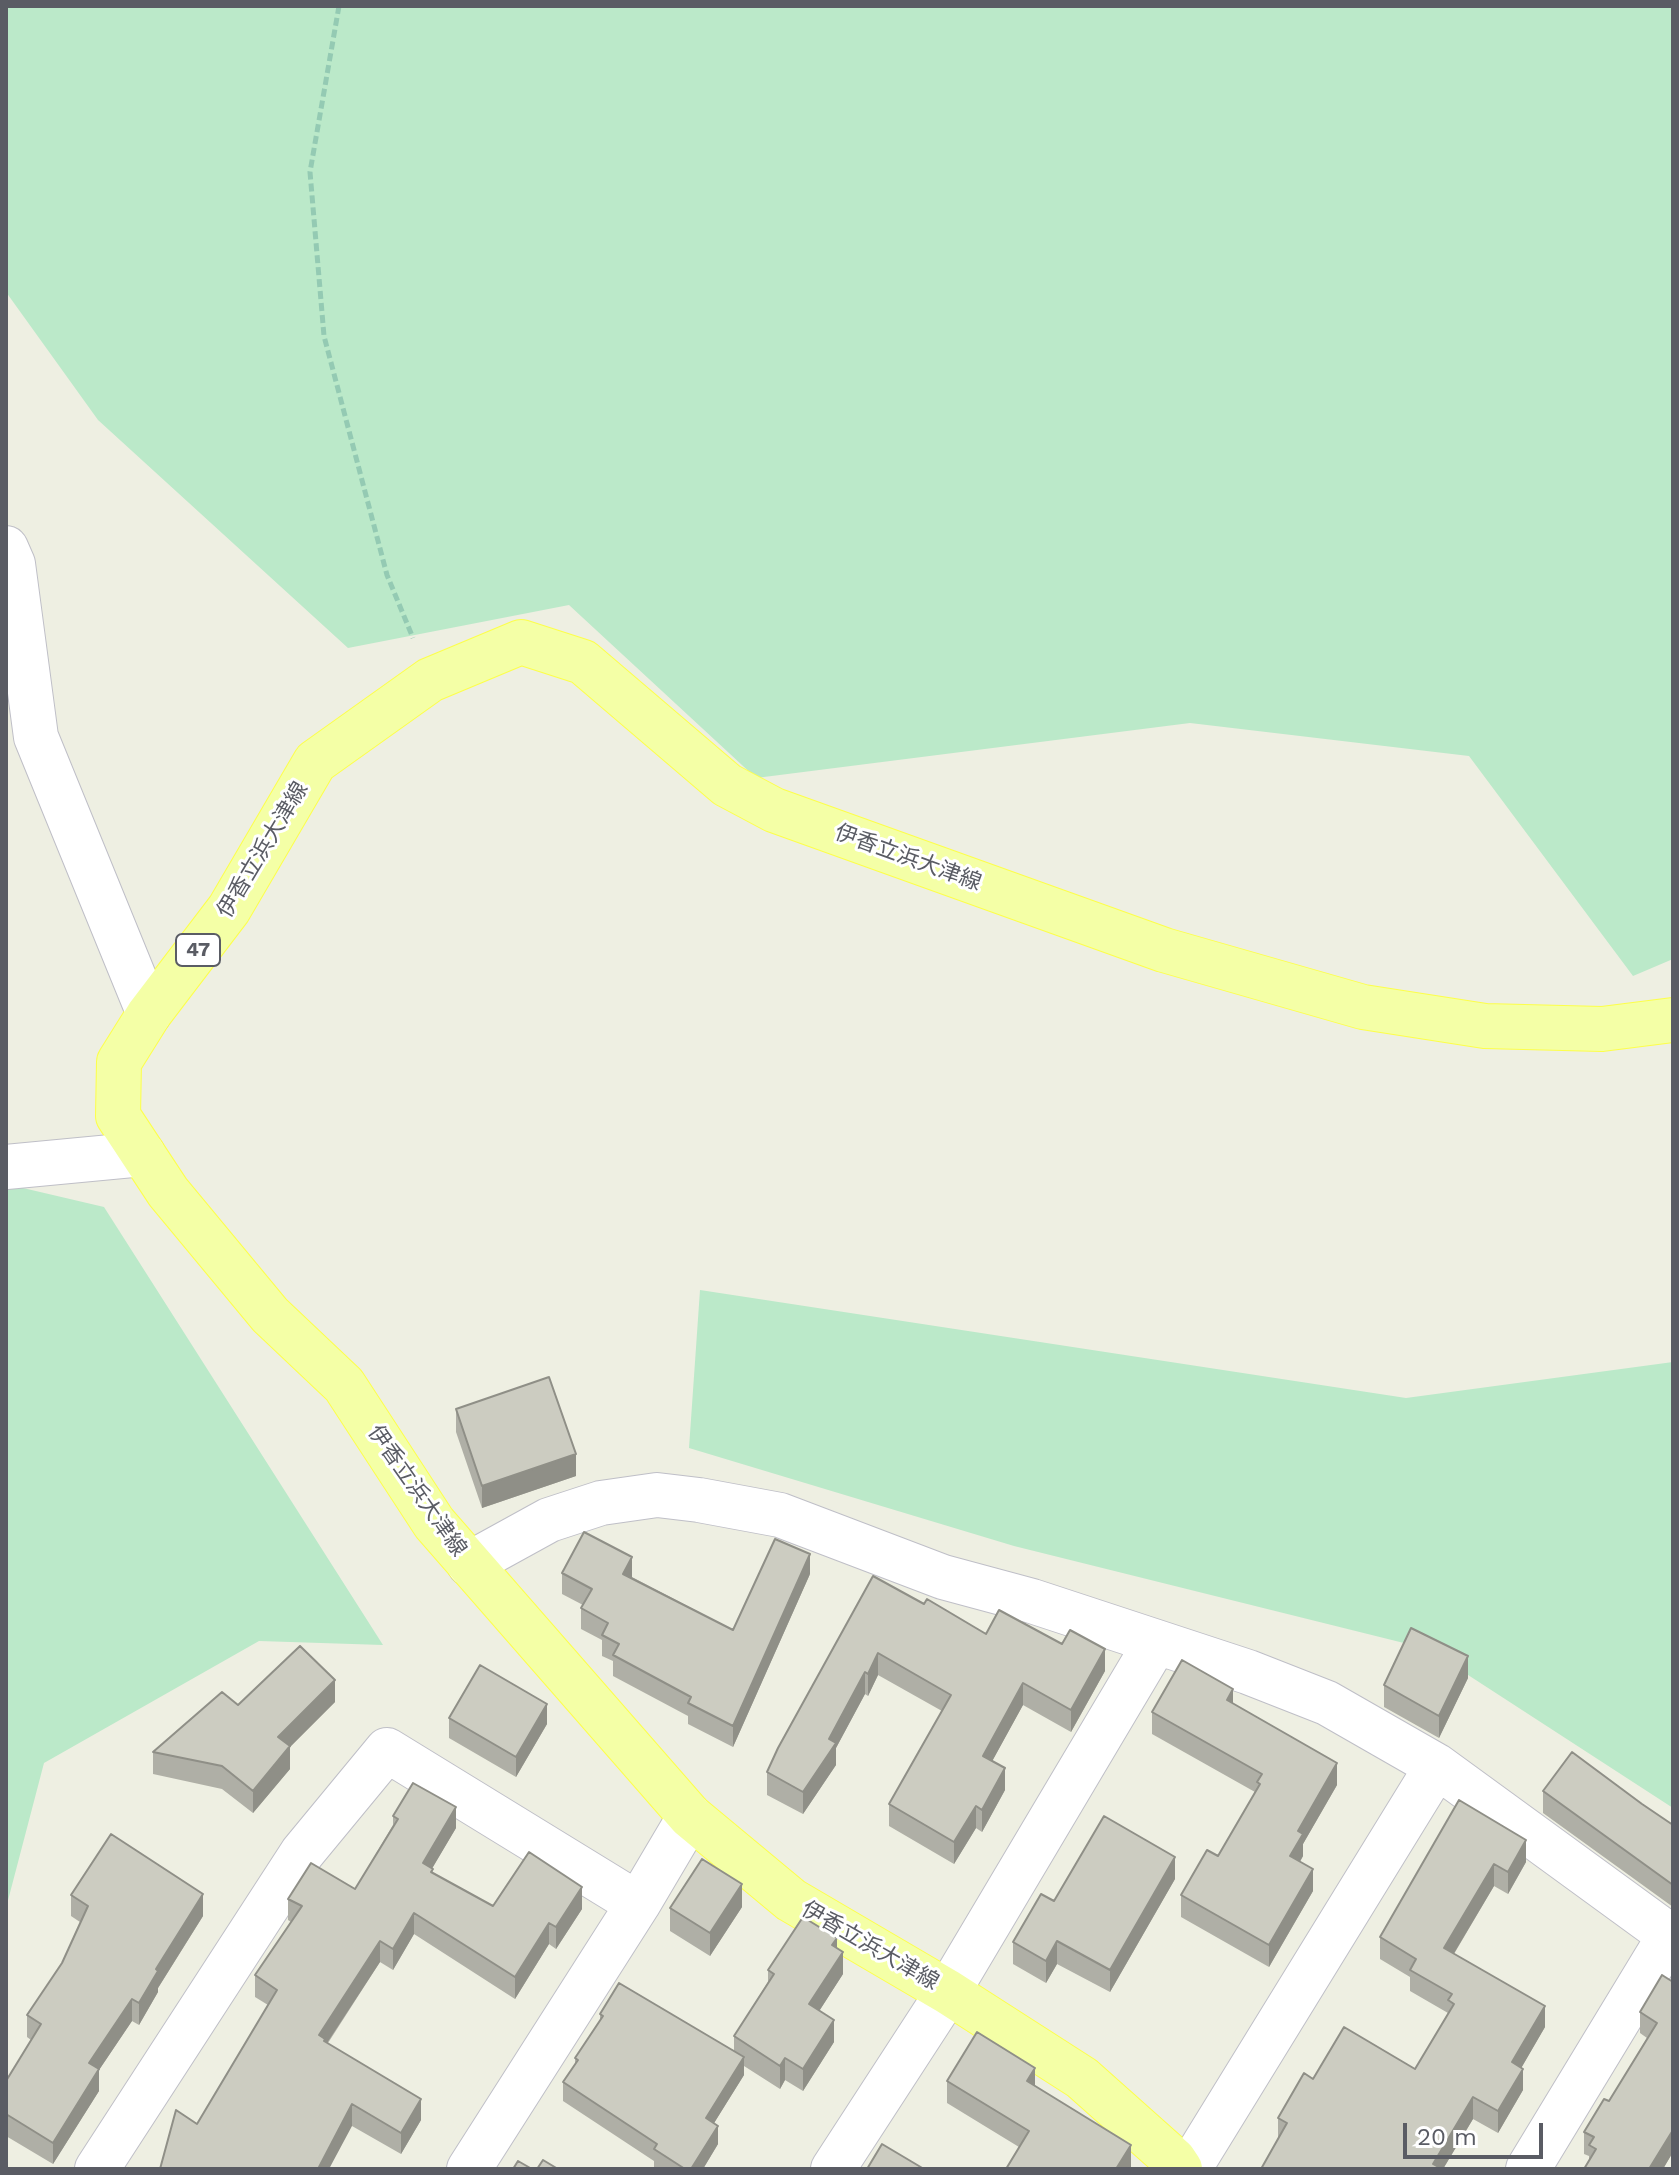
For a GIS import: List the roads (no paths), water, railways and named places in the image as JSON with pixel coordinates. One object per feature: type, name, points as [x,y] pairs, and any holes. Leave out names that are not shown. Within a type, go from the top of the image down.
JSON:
[{"type":"main road","name":"伊香立浜大津線","points":[[1180,2169],[1174,2160],[1082,2078],[948,1992],[791,1900],[690,1816],[434,1523],[344,1385],[270,1315],[168,1192],[118,1116],[119,1062],[149,1014],[229,909],[315,762],[430,680],[521,642],[583,662],[727,785],[774,810],[1164,950],[1363,1007],[1485,1026],[1602,1029],[1673,1020]]},
{"type":"street","points":[[6,548],[13,564],[36,737],[149,1014]]},
{"type":"street","points":[[6,1167],[143,1154]]},
{"type":"street","points":[[469,1564],[549,1520],[575,1511],[601,1503],[671,1496],[780,1515],[943,1577],[1032,1601],[1248,1672],[1327,1703],[1437,1766],[1672,1936],[1528,2169]]},
{"type":"street","points":[[833,2169],[948,1992],[1156,1642]]},
{"type":"street","points":[[97,2169],[302,1853],[387,1750],[638,1904]]},
{"type":"street","points":[[1189,2169],[1437,1766]]},
{"type":"street","points":[[469,2169],[638,1904],[690,1816]]}]
